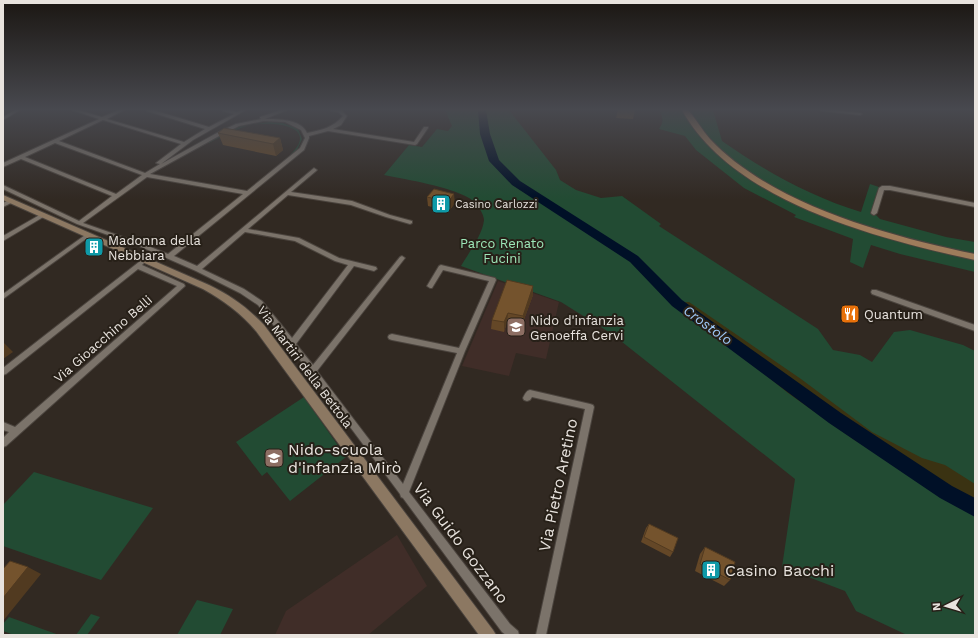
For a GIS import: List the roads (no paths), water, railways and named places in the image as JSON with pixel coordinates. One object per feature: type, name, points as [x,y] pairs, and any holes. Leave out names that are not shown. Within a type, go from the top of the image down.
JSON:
[{"type":"main road","points":[[708,140],[719,152],[753,178],[832,216],[878,233],[975,257]]},
{"type":"main road","name":"Via Martiri della Bettola","points":[[6,201],[43,215],[88,235],[142,263],[217,292],[236,304],[252,319],[488,635]]},
{"type":"street","points":[[170,140],[184,144]]},
{"type":"street","points":[[79,223],[148,173],[167,156],[191,140]]},
{"type":"street","points":[[148,173],[209,140]]},
{"type":"street","points":[[169,257],[302,149],[307,140]]},
{"type":"street","points":[[389,140],[415,144],[418,140]]},
{"type":"street","points":[[3,165],[55,141],[148,173],[247,193]]},
{"type":"street","points":[[20,157],[116,196]]},
{"type":"street","points":[[198,269],[314,170]]},
{"type":"street","name":"Via Guido Gozzano","points":[[3,187],[79,223],[141,245],[198,269],[242,291],[260,303],[313,371],[506,628],[514,635]]},
{"type":"street","points":[[874,213],[882,188],[890,188],[975,205]]},
{"type":"street","points":[[287,193],[352,203],[410,222]]},
{"type":"street","points":[[3,240],[43,215]]},
{"type":"street","points":[[243,230],[297,239],[337,260],[374,269]]},
{"type":"street","points":[[3,297],[88,235]]},
{"type":"street","points":[[313,371],[402,258]]},
{"type":"street","points":[[3,372],[142,263]]},
{"type":"street","name":"Via Gioacchino Belli","points":[[3,443],[182,286],[142,263]]},
{"type":"street","points":[[292,344],[352,264]]},
{"type":"street","points":[[404,494],[462,351],[493,280],[441,266],[430,286]]},
{"type":"street","points":[[874,292],[975,328]]},
{"type":"street","points":[[392,337],[462,351]]},
{"type":"street","name":"Via Pietro Aretino","points":[[527,398],[530,393],[590,407],[541,635]]},
{"type":"street","points":[[3,426],[16,431]]},
{"type":"waterway","name":"Crostolo","points":[[487,140],[494,161],[516,183],[634,259],[677,303],[835,418],[946,492],[975,508]]},
{"type":"place","name":"Casino Carlozzi","points":[[441,204]]},
{"type":"place","name":"Madonna della Nebbiara","points":[[94,247]]},
{"type":"place","name":"Quantum","points":[[850,314]]},
{"type":"place","name":"Nido d'infanzia Genoeffa Cervi","points":[[516,327]]},
{"type":"place","name":"Nido-scuola d'infanzia Mirò","points":[[274,458]]},
{"type":"place","name":"Casino Bacchi","points":[[711,570]]},
{"type":"park label","name":"Parco Renato Fucini","points":[[502,250]]}]
